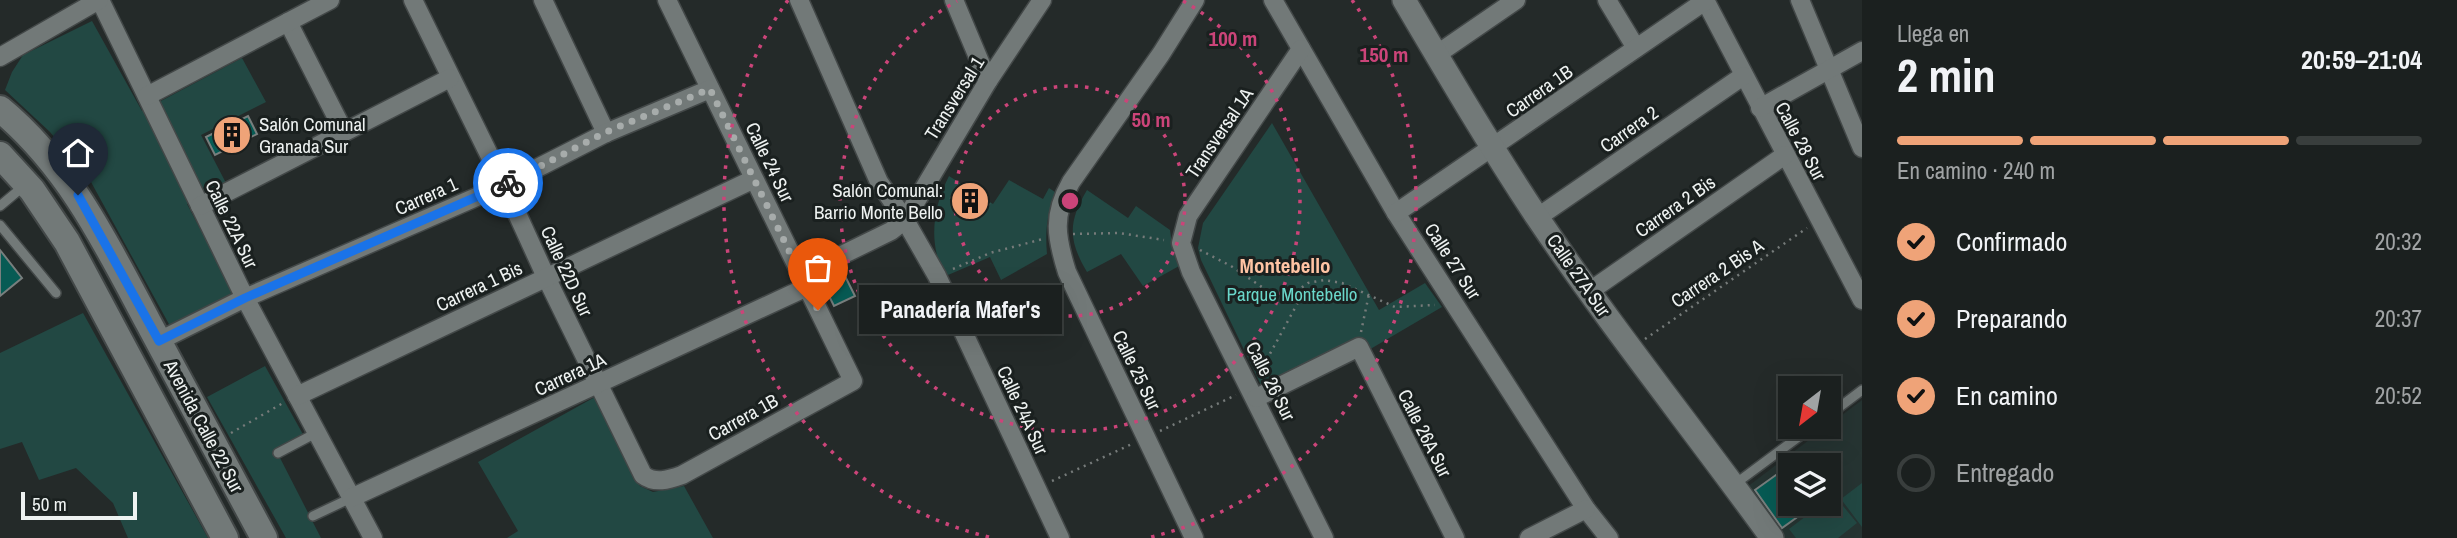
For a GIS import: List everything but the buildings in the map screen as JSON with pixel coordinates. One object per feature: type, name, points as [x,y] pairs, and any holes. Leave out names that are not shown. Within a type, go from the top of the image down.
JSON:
[{"type":"main road","name":"Avenida Calle 22 Sur","points":[[0,109],[37,143],[78,195],[264,538]]},
{"type":"main road","name":"Avenida Calle 22 Sur","points":[[0,155],[26,183],[66,242],[225,538]]},
{"type":"street","points":[[1,57],[100,0]]},
{"type":"street","name":"Calle 22A Sur","points":[[100,0],[245,298],[373,538]]},
{"type":"street","points":[[147,96],[330,0]]},
{"type":"street","name":"Calle 22D Sur","points":[[412,0],[643,475],[651,481]]},
{"type":"street","points":[[543,0],[606,132]]},
{"type":"street","name":"Calle 24 Sur","points":[[667,0],[853,381]]},
{"type":"street","name":"Calle 24A Sur","points":[[799,0],[879,182],[905,220],[937,276],[1060,538]]},
{"type":"street","points":[[954,0],[988,81]]},
{"type":"street","name":"Transversal 1","points":[[905,220],[988,81],[1042,0]]},
{"type":"street","name":"Calle 25 Sur","points":[[1194,538],[1067,272],[1060,247],[1057,216],[1060,203],[1071,182],[1161,54],[1195,0]]},
{"type":"street","name":"Calle 27 Sur","points":[[1273,0],[1396,214],[1586,509],[1609,538]]},
{"type":"street","name":"Calle 27A Sur","points":[[1404,0],[1538,217],[1631,349],[1772,538]]},
{"type":"street","points":[[1436,55],[1516,0]]},
{"type":"street","points":[[1608,0],[1636,48]]},
{"type":"street","name":"Carrera 1B","points":[[1396,214],[1705,0]]},
{"type":"street","name":"Calle 28 Sur","points":[[1705,0],[1819,220],[1858,281],[1862,300]]},
{"type":"street","points":[[1800,0],[1862,148]]},
{"type":"street","points":[[288,22],[344,132]]},
{"type":"street","name":"Transversal 1A","points":[[1181,243],[1188,216],[1301,50]]},
{"type":"street","points":[[1760,108],[1862,51]]},
{"type":"street","name":"Carrera 2","points":[[1538,217],[1743,76]]},
{"type":"street","points":[[200,206],[450,78]]},
{"type":"street","name":"Carrera 1","points":[[159,341],[245,298],[504,185],[606,132],[710,89]]},
{"type":"street","name":"Carrera 2 Bis","points":[[1590,291],[1785,155]]},
{"type":"street","name":"Carrera 1 Bis","points":[[297,396],[754,179]]},
{"type":"street","name":"Carrera 1A","points":[[351,498],[598,384],[804,281],[891,231],[905,220]]},
{"type":"street","name":"Calle 26 Sur","points":[[1181,243],[1187,263],[1324,538]]},
{"type":"street","points":[[1253,393],[1359,346]]},
{"type":"street","name":"Calle 26A Sur","points":[[1359,346],[1455,538]]},
{"type":"street","name":"Carrera 1B","points":[[651,481],[668,480],[682,475],[853,381]]},
{"type":"street","points":[[1529,538],[1586,509]]},
{"type":"lane","points":[[0,206],[26,183]]},
{"type":"lane","points":[[0,225],[56,293]]},
{"type":"lane","points":[[1841,406],[1862,390]]},
{"type":"lane","points":[[278,453],[316,433]]},
{"type":"lane","points":[[1734,485],[1796,439]]},
{"type":"lane","points":[[313,516],[351,498]]},
{"type":"path","name":"Carrera 2 Bis A","points":[[1631,349],[1819,220]]},
{"type":"path","points":[[1253,393],[1308,282]]},
{"type":"path","points":[[1359,346],[1368,294]]},
{"type":"path","points":[[225,436],[297,396]]},
{"type":"shaded area","points":[[1862,400],[1862,538],[1783,538],[1747,487],[1778,464],[1778,516],[1841,516],[1841,453],[1792,453],[1810,439],[1841,439],[1841,416]]},
{"type":"green space","points":[[92,21],[142,111],[242,58],[266,102],[201,135],[226,183],[187,204],[234,293],[170,326],[91,182],[50,132],[5,90],[23,55]]},
{"type":"green space","name":"Parque Montebello","points":[[1272,123],[1379,310],[1425,283],[1442,307],[1367,351],[1358,337],[1261,385],[1201,260],[1198,248],[1203,223]]},
{"type":"green space","points":[[949,176],[993,204],[1009,180],[1043,199],[1049,188],[1055,192],[1047,223],[1047,254],[1001,280],[990,257],[948,275],[938,258],[934,234],[938,204]]},
{"type":"green space","points":[[1087,190],[1128,218],[1136,206],[1170,230],[1173,252],[1181,265],[1143,286],[1121,254],[1087,272],[1076,250],[1073,231],[1076,212]]},
{"type":"green space","points":[[83,313],[208,538],[128,538],[113,503],[76,468],[39,480],[22,442],[0,449],[0,353]]},
{"type":"green space","points":[[265,366],[305,438],[278,454],[321,538],[286,538],[207,397]]},
{"type":"green space","points":[[595,397],[640,486],[653,492],[684,486],[713,538],[507,538],[518,531],[478,462]]},
{"type":"green space","points":[[1862,483],[1862,527],[1841,499]]},
{"type":"green space","points":[[1841,504],[1857,523],[1838,538],[1796,538],[1789,529],[1806,516],[1841,516]]},
{"type":"way so far","points":[[508,183],[606,132],[710,89],[818,310]]},
{"type":"place","name":"Salón Comunal Granada Sur","points":[[232,135]]},
{"type":"place","name":"Salón Comunal: Barrio Monte Bello","points":[[970,201]]},
{"type":"place","name":"Panadería Mafer's","points":[[818,310]]},
{"type":"district","name":"Montebello","points":[[1285,265]]},
{"type":"route","points":[[78,195],[159,341],[245,298],[508,183]]}]
